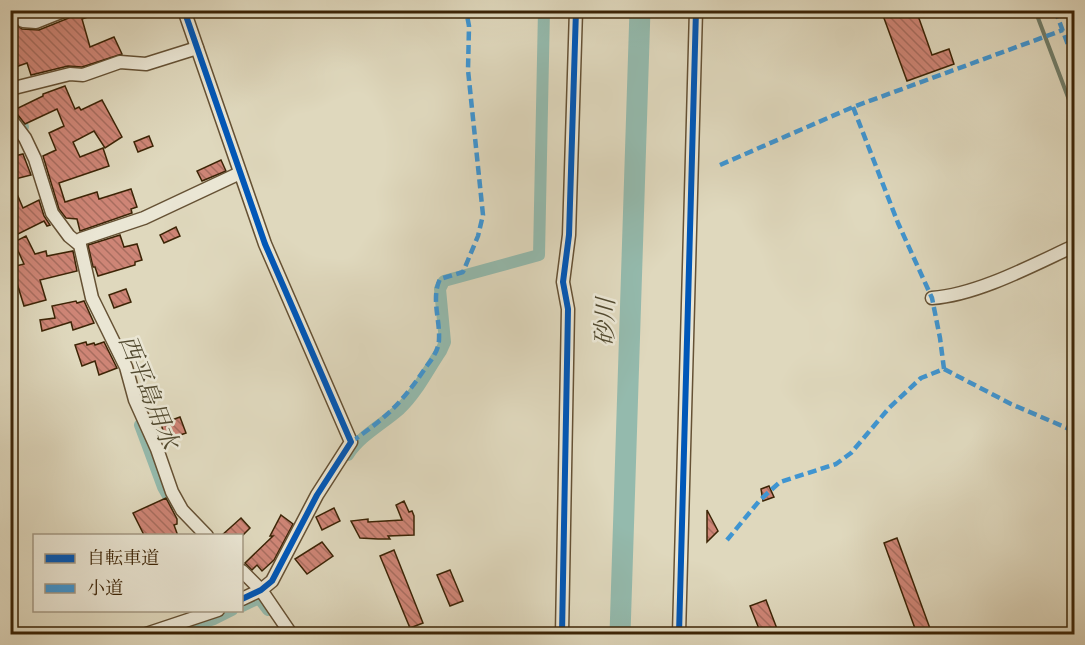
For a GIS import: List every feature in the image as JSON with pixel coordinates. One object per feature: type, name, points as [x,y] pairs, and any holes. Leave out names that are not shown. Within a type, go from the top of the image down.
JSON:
[{"type":"street","points":[[10,14],[18,11],[23,21],[36,22],[66,10]]},
{"type":"street","points":[[184,10],[265,244],[351,442],[316,495],[272,581],[261,590],[243,599]]},
{"type":"street","points":[[562,634],[568,309],[563,282],[569,235],[576,10]]},
{"type":"street","points":[[679,634],[696,10]]},
{"type":"street","points":[[10,88],[70,74],[83,75],[120,62],[146,64],[197,48]]},
{"type":"street","points":[[10,118],[25,138],[35,159],[52,213],[69,236],[80,244],[92,298],[126,367],[135,400],[157,449],[172,492],[182,510],[205,534]]},
{"type":"street","points":[[78,243],[81,239],[144,218],[240,173]]},
{"type":"street","points":[[932,298],[967,291],[1008,276],[1074,246]]},
{"type":"street","points":[[243,572],[261,590],[291,634]]},
{"type":"street","points":[[146,634],[212,612]]},
{"type":"building","points":[[74,10],[101,10],[102,12],[82,19],[90,47],[114,37],[122,54],[82,67],[68,66],[31,75],[27,63],[10,69],[10,31],[17,29],[13,22],[22,29],[39,30],[69,18]]},
{"type":"building","points":[[881,10],[916,10],[932,55],[949,49],[954,64],[907,81]]},
{"type":"building","points":[[65,86],[75,109],[79,107],[81,110],[102,100],[122,137],[105,148],[94,131],[73,142],[80,157],[103,148],[109,166],[59,183],[65,202],[97,192],[99,199],[131,189],[137,207],[131,209],[132,213],[80,231],[77,219],[66,218],[59,209],[43,156],[56,150],[49,133],[64,126],[57,109],[25,124],[14,110],[43,94]]},
{"type":"building","points":[[149,136],[153,146],[138,152],[134,142]]},
{"type":"building","points":[[23,154],[31,175],[11,180],[23,208],[39,200],[44,216],[50,225],[47,226],[44,221],[18,234],[13,222],[10,223],[10,157]]},
{"type":"building","points":[[221,160],[226,171],[202,181],[197,171]]},
{"type":"building","points":[[176,227],[180,236],[164,243],[160,235]]},
{"type":"building","points":[[120,235],[124,247],[137,244],[142,260],[135,262],[135,265],[98,276],[93,267],[88,245]]},
{"type":"building","points":[[26,236],[35,254],[46,251],[47,256],[73,251],[77,271],[40,280],[46,300],[24,306],[12,267],[24,264],[14,242]]},
{"type":"building","points":[[126,289],[131,302],[114,308],[109,295]]},
{"type":"building","points":[[76,301],[77,303],[84,301],[94,323],[73,330],[71,322],[42,331],[40,320],[55,318],[52,306]]},
{"type":"building","points":[[86,342],[87,345],[94,343],[95,345],[104,342],[117,368],[99,375],[95,361],[82,366],[75,345]]},
{"type":"building","points":[[180,417],[186,433],[166,440],[161,424]]},
{"type":"building","points":[[769,486],[774,497],[763,501],[761,489]]},
{"type":"building","points":[[166,498],[177,519],[177,524],[174,525],[177,534],[144,534],[133,513]]},
{"type":"building","points":[[404,501],[409,512],[412,511],[414,516],[414,535],[388,536],[390,539],[360,538],[351,521],[402,520],[396,505]]},
{"type":"building","points":[[334,508],[340,521],[322,530],[316,517]]},
{"type":"building","points":[[707,510],[718,531],[707,542]]},
{"type":"building","points":[[281,515],[293,524],[274,560],[262,571],[257,565],[252,570],[245,563],[273,536],[270,536]]},
{"type":"building","points":[[241,518],[250,528],[243,535],[223,534]]},
{"type":"building","points":[[897,538],[932,634],[917,634],[884,543]]},
{"type":"building","points":[[322,542],[333,556],[307,574],[295,559]]},
{"type":"building","points":[[394,550],[423,623],[410,628],[380,556]]},
{"type":"building","points":[[450,570],[463,601],[450,606],[437,575]]},
{"type":"building","points":[[766,600],[779,634],[761,634],[750,606]]},
{"type":"waterway","points":[[348,455],[365,436],[406,403],[441,351],[445,342],[440,289],[444,281],[539,255],[544,10]]},
{"type":"waterway","name":"砂川","points":[[620,634],[640,10]]},
{"type":"waterway","points":[[1035,10],[1074,113]]},
{"type":"waterway","name":"西平島用水","points":[[10,106],[23,127]]},
{"type":"waterway","name":"西平島用水","points":[[140,425],[163,487],[172,503]]},
{"type":"waterway","name":"西平島用水","points":[[243,606],[259,598],[268,610]]},
{"type":"waterway","points":[[167,634],[214,619],[228,612]]},
{"type":"marked path","points":[[351,442],[393,409],[433,358],[439,343],[437,286],[440,279],[463,272],[478,236],[483,215],[468,70],[469,26],[466,10]]},
{"type":"marked path","points":[[1055,10],[1074,61]]},
{"type":"marked path","points":[[720,165],[853,107],[1063,30]]},
{"type":"marked path","points":[[853,107],[898,223],[932,298],[944,369]]},
{"type":"marked path","points":[[727,540],[760,500],[780,482],[836,464],[851,453],[889,408],[921,378],[944,369],[1011,404],[1074,431]]},
{"type":"cycle path","points":[[184,10],[265,244],[351,442],[317,495],[272,581],[261,590],[243,599]]},
{"type":"cycle path","points":[[562,634],[568,309],[563,282],[569,235],[576,10]]},
{"type":"cycle path","points":[[679,634],[696,10]]}]
